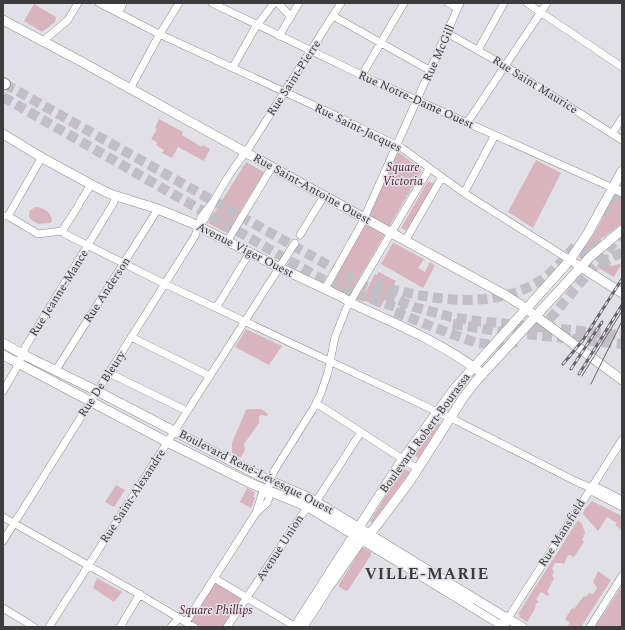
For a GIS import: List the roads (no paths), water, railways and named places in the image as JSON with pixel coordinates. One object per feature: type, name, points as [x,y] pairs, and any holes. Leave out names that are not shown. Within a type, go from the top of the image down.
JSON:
[{"type":"main road","name":"Rue Saint-Antoine Ouest","points":[[3,20],[405,241],[501,292],[622,380]]},
{"type":"main road","name":"Avenue Viger Ouest","points":[[3,134],[42,158],[91,185],[116,196],[158,209],[198,229],[228,240],[279,267],[438,344],[474,366],[483,374]]},
{"type":"main road","name":"Boulevard Robert-Bourassa","points":[[296,627],[356,531],[437,412],[474,366],[570,260],[588,233],[622,171]]},
{"type":"main road","name":"Rue Notre-Dame Ouest","points":[[613,188],[622,192]]},
{"type":"main road","name":"Boulevard Robert-Bourassa","points":[[296,627],[304,625],[328,588],[418,469],[470,390],[483,374],[581,266],[598,249],[622,230]]},
{"type":"main road","name":"Rue Saint-Jacques","points":[[570,260],[622,293]]},
{"type":"main road","name":"Boulevard René-Lévesque Ouest","points":[[3,343],[175,431],[308,507],[380,545],[504,623],[522,627]]},
{"type":"main road","name":"Boulevard René-Lévesque Ouest","points":[[3,355],[168,442],[250,483],[269,485],[315,501],[356,531]]},
{"type":"main road","name":"Rue Saint-Antoine Ouest","points":[[612,373],[618,383],[622,386]]},
{"type":"street","points":[[43,41],[68,20],[78,3]]},
{"type":"street","name":"Rue Saint-Jacques","points":[[99,3],[160,35],[232,67],[396,146],[464,193],[570,260]]},
{"type":"street","points":[[112,3],[121,8],[123,3]]},
{"type":"street","points":[[122,15],[127,3]]},
{"type":"street","points":[[130,89],[179,3]]},
{"type":"street","name":"Rue Notre-Dame Ouest","points":[[212,3],[418,101],[613,188]]},
{"type":"street","points":[[232,67],[257,25],[274,3]]},
{"type":"street","points":[[278,3],[291,17]]},
{"type":"street","points":[[279,36],[299,3]]},
{"type":"street","name":"Rue Saint-Pierre","points":[[213,202],[341,3]]},
{"type":"street","points":[[362,75],[404,3]]},
{"type":"street","points":[[448,3],[459,5]]},
{"type":"street","points":[[478,50],[504,3]]},
{"type":"street","points":[[526,3],[622,67]]},
{"type":"street","points":[[467,123],[504,65],[547,3]]},
{"type":"street","name":"Rue McGill","points":[[325,289],[364,218],[418,101],[459,5]]},
{"type":"street","points":[[333,16],[431,71]]},
{"type":"street","name":"Rue Saint Maurice","points":[[447,33],[504,65],[622,140]]},
{"type":"street","points":[[612,134],[622,118]]},
{"type":"street","points":[[464,193],[495,136]]},
{"type":"street","points":[[42,158],[6,216],[38,234],[62,231],[87,246],[244,322],[451,418],[591,488],[595,493],[622,507]]},
{"type":"street","points":[[228,240],[272,167]]},
{"type":"street","points":[[186,622],[256,513],[262,494],[269,485],[274,471],[316,403],[324,385],[337,329],[350,302],[429,169]]},
{"type":"street","points":[[405,241],[442,177]]},
{"type":"street","points":[[62,231],[91,185]]},
{"type":"street","name":"Rue Jeanne-Mance","points":[[3,391],[26,346],[113,204],[116,196]]},
{"type":"street","points":[[300,235],[324,196]]},
{"type":"street","name":"Rue De Bleury","points":[[3,541],[208,215],[213,202]]},
{"type":"street","name":"Rue Anderson","points":[[56,370],[158,209]]},
{"type":"street","name":"Rue Saint-Alexandre","points":[[49,627],[295,243]]},
{"type":"street","points":[[216,308],[250,252]]},
{"type":"street","points":[[131,337],[210,376]]},
{"type":"street","points":[[109,373],[187,411]]},
{"type":"street","points":[[316,403],[418,469]]},
{"type":"street","name":"Avenue Union","points":[[228,627],[304,512],[319,497],[361,432]]},
{"type":"street","name":"Rue Mansfield","points":[[504,623],[622,440]]},
{"type":"street","points":[[591,488],[599,488],[622,500]]},
{"type":"street","points":[[3,517],[140,594],[194,627]]},
{"type":"street","points":[[590,627],[622,576]]},
{"type":"street","points":[[214,578],[296,627]]},
{"type":"street","points":[[120,627],[140,594]]},
{"type":"street","points":[[3,608],[34,627]]},
{"type":"street","points":[[171,627],[179,618]]},
{"type":"tunnel","points":[[5,84],[365,286],[414,307],[451,317],[477,321],[622,335]]},
{"type":"tunnel","points":[[3,97],[318,277],[347,291],[405,310]]},
{"type":"tunnel","points":[[601,214],[622,187]]},
{"type":"tunnel","points":[[539,330],[621,234]]},
{"type":"tunnel","points":[[568,264],[588,250],[609,240]]},
{"type":"tunnel","points":[[374,285],[436,298],[478,300],[499,297],[519,291],[544,278],[577,244]]},
{"type":"tunnel","points":[[600,264],[622,252]]},
{"type":"tunnel","points":[[395,312],[477,343],[499,345],[517,342]]},
{"type":"tunnel","points":[[453,324],[496,331],[622,344]]},
{"type":"tram line","points":[[582,376],[622,311]]},
{"type":"tram line","points":[[591,384],[622,321]]},
{"type":"railway","points":[[563,364],[583,340],[622,279]]},
{"type":"railway","points":[[579,374],[622,305]]},
{"type":"railway","points":[[571,369],[602,322]]},
{"type":"district","name":"VILLE-MARIE","points":[[427,574]]},
{"type":"park label","name":"Square Victoria","points":[[403,174]]},
{"type":"park label","name":"Square Phillips","points":[[216,610]]}]
